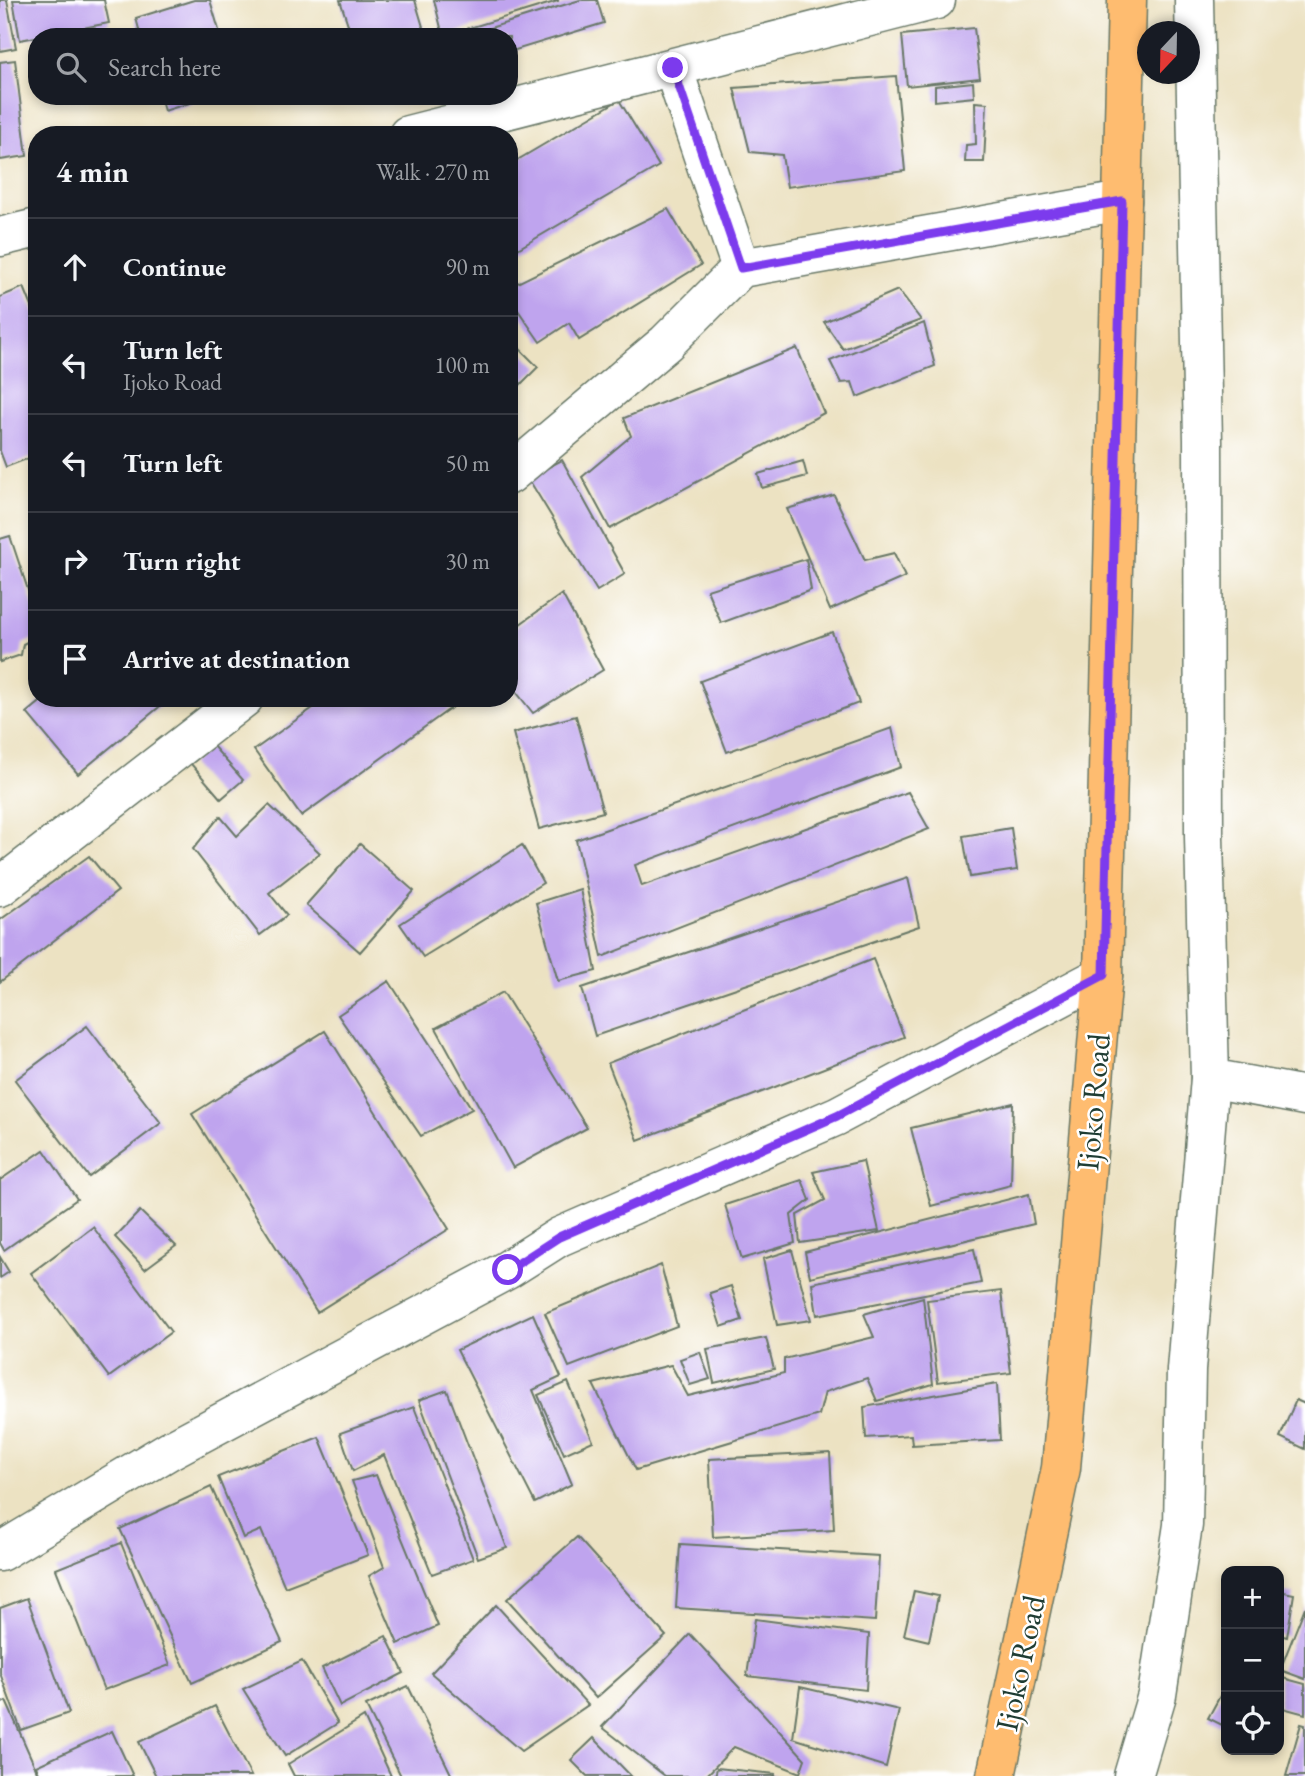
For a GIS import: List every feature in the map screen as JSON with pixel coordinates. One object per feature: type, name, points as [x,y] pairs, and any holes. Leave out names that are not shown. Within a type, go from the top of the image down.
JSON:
[{"type":"main road","name":"Ijoko Road","points":[[996,1776],[1061,1468],[1104,975],[1127,0]]},
{"type":"street","points":[[444,126],[936,0]]},
{"type":"street","points":[[1133,1776],[1157,1695],[1183,1525],[1186,1370],[1210,1078],[1204,837],[1203,428],[1194,0]]},
{"type":"street","points":[[673,68],[741,268]]},
{"type":"street","points":[[518,467],[666,343],[741,268],[1122,201]]},
{"type":"street","points":[[0,237],[28,230]]},
{"type":"street","points":[[0,887],[232,707]]},
{"type":"street","points":[[0,1552],[170,1450],[508,1270],[559,1237],[837,1116],[1104,975]]},
{"type":"street","points":[[1210,1078],[1305,1096]]},
{"type":"building","points":[[0,0],[7,0],[16,48],[0,51]]},
{"type":"building","points":[[13,0],[104,0],[109,23],[83,28],[28,28],[28,38],[20,40]]},
{"type":"building","points":[[194,0],[210,0],[218,28],[139,28],[136,18]]},
{"type":"building","points":[[340,0],[415,0],[423,28],[349,28]]},
{"type":"building","points":[[434,0],[558,0],[469,28],[441,28]]},
{"type":"building","points":[[580,0],[597,0],[604,23],[518,49],[518,28],[490,28]]},
{"type":"building","points":[[974,28],[980,78],[907,86],[902,35]]},
{"type":"building","points":[[15,60],[27,156],[0,160],[0,62]]},
{"type":"building","points":[[896,76],[905,171],[787,187],[782,155],[750,152],[734,88]]},
{"type":"building","points":[[973,82],[974,97],[935,101],[935,86]]},
{"type":"building","points":[[619,100],[659,166],[518,249],[518,160]]},
{"type":"building","points":[[975,102],[987,103],[984,162],[965,162],[966,145],[976,144]]},
{"type":"building","points":[[162,105],[183,105],[164,111]]},
{"type":"building","points":[[668,209],[701,265],[579,340],[569,323],[540,342],[518,310],[518,283]]},
{"type":"building","points":[[24,287],[28,297],[28,458],[6,467],[0,451],[0,297]]},
{"type":"building","points":[[898,290],[921,320],[843,349],[824,322]]},
{"type":"building","points":[[924,323],[935,366],[857,397],[852,382],[841,383],[830,361]]},
{"type":"building","points":[[518,347],[538,367],[518,387]]},
{"type":"building","points":[[797,348],[824,413],[610,529],[582,477],[631,436],[624,418]]},
{"type":"building","points":[[562,460],[625,574],[597,591],[528,478]]},
{"type":"building","points":[[803,461],[807,476],[762,488],[758,474]]},
{"type":"building","points":[[834,495],[865,560],[894,553],[905,577],[830,610],[787,509]]},
{"type":"building","points":[[10,536],[28,590],[28,642],[23,644],[21,655],[0,662],[0,539]]},
{"type":"building","points":[[806,559],[811,590],[721,623],[707,590]]},
{"type":"building","points":[[562,594],[603,670],[533,713],[518,694],[518,626]]},
{"type":"building","points":[[832,632],[859,703],[727,752],[700,681]]},
{"type":"building","points":[[34,707],[159,707],[78,774],[27,713]]},
{"type":"building","points":[[314,707],[452,707],[301,816],[254,750]]},
{"type":"building","points":[[576,716],[603,812],[539,829],[513,733]]},
{"type":"building","points":[[892,728],[901,767],[635,865],[642,886],[908,792],[929,829],[602,957],[576,840]]},
{"type":"building","points":[[213,746],[243,780],[221,799],[191,764]]},
{"type":"building","points":[[269,805],[320,853],[269,893],[287,915],[260,935],[193,849],[220,816],[237,836]]},
{"type":"building","points":[[1011,828],[1017,870],[970,877],[963,836]]},
{"type":"building","points":[[360,844],[414,891],[360,952],[306,905]]},
{"type":"building","points":[[522,845],[543,883],[423,957],[400,924]]},
{"type":"building","points":[[89,856],[118,891],[0,982],[0,920]]},
{"type":"building","points":[[908,878],[919,926],[595,1036],[582,988]]},
{"type":"building","points":[[580,889],[596,971],[558,981],[536,903]]},
{"type":"building","points":[[873,959],[904,1037],[638,1140],[608,1063]]},
{"type":"building","points":[[389,981],[472,1109],[421,1136],[338,1015]]},
{"type":"building","points":[[503,992],[587,1128],[513,1168],[436,1028]]},
{"type":"building","points":[[87,1026],[161,1123],[89,1177],[15,1080]]},
{"type":"building","points":[[325,1031],[449,1229],[317,1312],[192,1114]]},
{"type":"building","points":[[1013,1103],[1011,1185],[931,1206],[911,1128]]},
{"type":"building","points":[[44,1150],[77,1199],[4,1250],[0,1243],[0,1180]]},
{"type":"building","points":[[863,1161],[879,1231],[800,1243],[797,1215],[825,1200],[813,1172]]},
{"type":"building","points":[[802,1180],[810,1200],[791,1215],[795,1243],[742,1259],[725,1205]]},
{"type":"building","points":[[1029,1194],[1034,1224],[810,1277],[805,1252]]},
{"type":"building","points":[[140,1211],[176,1246],[145,1269],[115,1237]]},
{"type":"building","points":[[93,1227],[171,1332],[109,1377],[31,1273]]},
{"type":"building","points":[[974,1249],[981,1283],[817,1315],[812,1283]]},
{"type":"building","points":[[792,1250],[811,1320],[777,1325],[763,1259]]},
{"type":"building","points":[[0,1257],[9,1272],[0,1278]]},
{"type":"building","points":[[661,1265],[677,1326],[569,1367],[545,1313]]},
{"type":"building","points":[[731,1286],[742,1320],[721,1327],[710,1293]]},
{"type":"building","points":[[1001,1291],[1011,1373],[938,1382],[927,1300]]},
{"type":"building","points":[[923,1297],[933,1384],[877,1401],[867,1378],[825,1392],[819,1415],[636,1470],[593,1384],[671,1365],[688,1396],[784,1373],[784,1359],[874,1337],[864,1314]]},
{"type":"building","points":[[533,1314],[561,1377],[533,1390],[572,1484],[535,1503],[457,1350]]},
{"type":"building","points":[[766,1338],[774,1369],[714,1383],[707,1349]]},
{"type":"building","points":[[700,1352],[710,1379],[690,1385],[680,1359]]},
{"type":"building","points":[[568,1382],[593,1441],[564,1454],[538,1395]]},
{"type":"building","points":[[997,1384],[1000,1440],[912,1445],[911,1435],[866,1438],[864,1407]]},
{"type":"building","points":[[447,1390],[507,1548],[478,1558],[419,1400]]},
{"type":"building","points":[[1296,1400],[1305,1404],[1305,1449],[1280,1437]]},
{"type":"building","points":[[414,1407],[473,1559],[432,1574],[384,1455],[353,1471],[340,1433]]},
{"type":"building","points":[[319,1437],[368,1555],[285,1587],[261,1530],[243,1538],[218,1477]]},
{"type":"building","points":[[830,1453],[834,1530],[713,1537],[709,1459]]},
{"type":"building","points":[[376,1475],[438,1626],[398,1644],[369,1576],[384,1567],[352,1481]]},
{"type":"building","points":[[211,1487],[282,1642],[192,1683],[120,1529]]},
{"type":"building","points":[[577,1537],[666,1636],[596,1698],[507,1599]]},
{"type":"building","points":[[121,1543],[170,1665],[104,1690],[56,1569]]},
{"type":"building","points":[[680,1544],[879,1556],[875,1621],[676,1608]]},
{"type":"building","points":[[914,1591],[938,1596],[929,1641],[904,1635]]},
{"type":"building","points":[[1284,1592],[1294,1594],[1287,1637],[1284,1636]]},
{"type":"building","points":[[27,1598],[69,1713],[21,1730],[0,1673],[0,1608]]},
{"type":"building","points":[[496,1605],[588,1705],[521,1751],[431,1673]]},
{"type":"building","points":[[1305,1607],[1305,1679],[1284,1671],[1284,1660]]},
{"type":"building","points":[[755,1619],[869,1634],[866,1690],[747,1676]]},
{"type":"building","points":[[690,1634],[805,1759],[800,1773],[734,1747],[706,1776],[665,1776],[602,1727]]},
{"type":"building","points":[[386,1636],[404,1673],[340,1706],[322,1668]]},
{"type":"building","points":[[302,1661],[338,1723],[285,1756],[243,1689]]},
{"type":"building","points":[[1284,1678],[1305,1684],[1305,1714],[1284,1708]]},
{"type":"building","points":[[408,1686],[452,1776],[401,1776],[366,1706]]},
{"type":"building","points":[[800,1687],[899,1710],[886,1767],[793,1738]]},
{"type":"building","points":[[1220,1696],[1221,1724],[1208,1718]]},
{"type":"building","points":[[6,1701],[39,1776],[0,1776],[0,1704]]},
{"type":"building","points":[[215,1706],[251,1776],[156,1776],[139,1742]]},
{"type":"building","points":[[364,1717],[391,1776],[294,1776],[288,1764]]},
{"type":"building","points":[[1301,1724],[1305,1725],[1305,1776],[1286,1776]]},
{"type":"building","points":[[112,1731],[133,1776],[40,1776],[36,1766]]},
{"type":"building","points":[[594,1738],[631,1776],[587,1776],[571,1760]]},
{"type":"building","points":[[717,1768],[775,1774],[775,1776],[715,1776]]},
{"type":"route","points":[[508,1270],[559,1237],[837,1116],[1104,975],[1122,201],[741,268],[673,68]]}]
